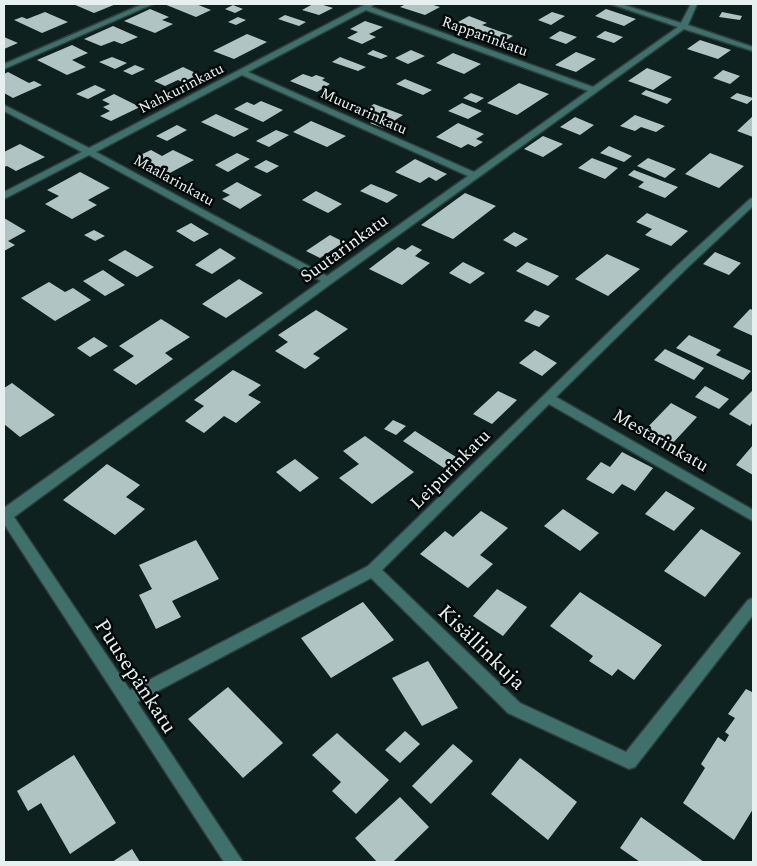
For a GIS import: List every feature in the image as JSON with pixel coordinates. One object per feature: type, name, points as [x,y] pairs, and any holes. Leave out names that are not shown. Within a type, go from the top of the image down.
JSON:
[{"type":"street","points":[[4,67],[149,4]]},
{"type":"street","points":[[614,4],[753,49]]},
{"type":"street","name":"Suutarinkatu","points":[[5,514],[684,26],[694,4]]},
{"type":"street","name":"Nahkurinkatu","points":[[4,196],[368,5]]},
{"type":"street","name":"Rapparinkatu","points":[[368,5],[595,91]]},
{"type":"street","name":"Muurarinkatu","points":[[242,72],[475,176]]},
{"type":"street","name":"Maalarinkatu","points":[[4,108],[88,151],[328,281]]},
{"type":"street","name":"Leipurinkatu","points":[[126,700],[373,570],[682,267],[753,201]]},
{"type":"street","name":"Mestarinkatu","points":[[548,398],[753,516]]},
{"type":"street","name":"Puusepänkatu","points":[[5,514],[234,862]]},
{"type":"street","name":"Kisällinkuja","points":[[373,570],[514,708],[629,761],[753,604]]},
{"type":"building","points":[[73,4],[116,4],[94,13]]},
{"type":"building","points":[[164,4],[196,4],[211,10],[196,17]]},
{"type":"building","points":[[313,4],[333,8],[319,15],[302,10]]},
{"type":"building","points":[[406,4],[430,4],[440,7],[425,15],[400,7]]},
{"type":"building","points":[[233,5],[243,9],[235,13],[225,9]]},
{"type":"building","points":[[150,9],[169,17],[162,20],[173,24],[155,33],[124,21]]},
{"type":"building","points":[[606,9],[636,19],[624,26],[595,16]]},
{"type":"building","points":[[45,12],[68,22],[42,33],[14,20],[22,17],[27,19]]},
{"type":"building","points":[[552,12],[565,16],[551,25],[538,20]]},
{"type":"building","points":[[722,12],[742,16],[740,20],[719,17]]},
{"type":"building","points":[[285,15],[306,22],[299,26],[278,19]]},
{"type":"building","points":[[469,16],[487,23],[482,25],[513,36],[498,45],[449,27]]},
{"type":"building","points":[[238,17],[246,20],[236,25],[228,22]]},
{"type":"building","points":[[365,21],[383,27],[369,34],[376,37],[362,44],[347,38],[358,32],[350,29]]},
{"type":"building","points":[[113,26],[138,37],[122,44],[114,41],[101,46],[84,39]]},
{"type":"building","points":[[560,31],[577,37],[566,44],[549,38]]},
{"type":"building","points":[[605,31],[623,37],[614,43],[596,37]]},
{"type":"building","points":[[247,34],[267,42],[234,59],[213,51]]},
{"type":"building","points":[[4,37],[18,43],[4,49]]},
{"type":"building","points":[[700,40],[731,50],[718,59],[687,49]]},
{"type":"building","points":[[72,45],[88,53],[72,60],[86,67],[67,75],[37,60]]},
{"type":"building","points":[[373,50],[388,56],[381,59],[367,54]]},
{"type":"building","points":[[411,50],[425,56],[408,64],[395,58]]},
{"type":"building","points":[[576,52],[596,59],[576,72],[555,65]]},
{"type":"building","points":[[453,53],[481,64],[464,74],[436,63]]},
{"type":"building","points":[[112,57],[127,63],[115,69],[99,62]]},
{"type":"building","points":[[340,57],[366,67],[358,71],[332,62]]},
{"type":"building","points":[[135,65],[145,69],[132,75],[123,71]]},
{"type":"building","points":[[183,67],[202,76],[186,84],[178,80],[165,86],[154,81]]},
{"type":"building","points":[[647,68],[672,77],[653,90],[628,81]]},
{"type":"building","points":[[723,70],[740,76],[730,84],[713,78]]},
{"type":"building","points":[[8,72],[29,83],[34,81],[42,85],[13,98],[4,93],[4,74]]},
{"type":"building","points":[[303,74],[325,78],[322,80],[330,84],[317,92],[290,81]]},
{"type":"building","points":[[405,79],[432,90],[423,95],[396,84]]},
{"type":"building","points":[[519,83],[549,94],[517,115],[487,103]]},
{"type":"building","points":[[95,85],[106,90],[88,99],[76,94]]},
{"type":"building","points":[[646,90],[672,99],[667,104],[641,94]]},
{"type":"building","points":[[471,93],[484,98],[476,103],[463,98]]},
{"type":"building","points":[[737,93],[753,99],[747,104],[730,98]]},
{"type":"building","points":[[114,94],[140,107],[111,121],[100,116],[110,111],[103,107],[110,104],[102,100]]},
{"type":"building","points":[[261,101],[283,110],[263,122],[234,109],[247,102],[254,105]]},
{"type":"building","points":[[462,103],[482,111],[468,119],[448,111]]},
{"type":"building","points":[[374,104],[403,115],[383,128],[370,123],[375,120],[359,114]]},
{"type":"building","points":[[216,114],[249,129],[234,137],[201,122]]},
{"type":"building","points":[[635,115],[665,126],[656,132],[641,127],[635,131],[620,126]]},
{"type":"building","points":[[753,116],[753,137],[737,131]]},
{"type":"building","points":[[575,117],[594,125],[580,135],[560,127]]},
{"type":"building","points":[[311,121],[346,136],[327,147],[293,132]]},
{"type":"building","points":[[458,123],[484,134],[476,139],[483,142],[475,147],[468,144],[461,148],[436,137]]},
{"type":"building","points":[[177,125],[187,130],[167,141],[156,136]]},
{"type":"building","points":[[276,130],[289,135],[269,147],[256,141]]},
{"type":"building","points":[[543,136],[563,144],[543,157],[524,149]]},
{"type":"building","points":[[20,144],[45,157],[16,171],[7,166],[4,167],[4,152]]},
{"type":"building","points":[[609,146],[632,156],[624,162],[600,153]]},
{"type":"building","points":[[151,150],[162,156],[173,150],[194,160],[168,174],[136,157]]},
{"type":"building","points":[[237,153],[250,159],[228,172],[215,165]]},
{"type":"building","points":[[710,153],[744,166],[719,188],[685,174]]},
{"type":"building","points":[[592,158],[618,168],[605,179],[578,168]]},
{"type":"building","points":[[648,158],[676,169],[665,178],[637,166]]},
{"type":"building","points":[[415,159],[447,174],[436,181],[429,177],[420,183],[395,172]]},
{"type":"building","points":[[266,160],[279,166],[267,173],[254,167]]},
{"type":"building","points":[[634,170],[678,187],[665,198],[638,187],[644,182],[628,175]]},
{"type":"building","points":[[80,172],[110,188],[88,200],[97,205],[72,219],[45,204],[59,196],[47,190]]},
{"type":"building","points":[[237,182],[262,195],[240,209],[222,199],[230,195],[222,191]]},
{"type":"building","points":[[371,184],[398,195],[387,203],[360,191]]},
{"type":"building","points":[[316,191],[342,204],[328,213],[302,200]]},
{"type":"building","points":[[465,193],[496,206],[453,239],[421,225]]},
{"type":"building","points":[[647,213],[688,231],[671,246],[645,235],[652,229],[636,222]]},
{"type":"building","points":[[4,218],[26,231],[8,241],[15,245],[4,251]]},
{"type":"building","points":[[191,223],[209,234],[194,242],[176,231]]},
{"type":"building","points":[[94,230],[105,236],[95,241],[84,235]]},
{"type":"building","points":[[514,232],[528,239],[516,247],[503,240]]},
{"type":"building","points":[[330,235],[344,242],[320,258],[306,251]]},
{"type":"building","points":[[412,245],[422,250],[415,256],[430,263],[402,285],[369,269],[398,247],[405,250]]},
{"type":"building","points":[[220,248],[236,258],[212,274],[195,265]]},
{"type":"building","points":[[125,250],[154,267],[137,277],[108,260]]},
{"type":"building","points":[[715,252],[741,263],[729,275],[703,264]]},
{"type":"building","points":[[607,254],[640,269],[608,296],[575,279]]},
{"type":"building","points":[[463,262],[485,273],[470,284],[449,273]]},
{"type":"building","points":[[527,262],[559,276],[548,286],[516,271]]},
{"type":"building","points":[[103,270],[125,285],[105,296],[83,281]]},
{"type":"building","points":[[239,279],[263,293],[226,318],[202,304]]},
{"type":"building","points":[[49,282],[65,292],[73,288],[91,300],[55,321],[21,298]]},
{"type":"building","points":[[750,309],[753,310],[753,336],[733,327]]},
{"type":"building","points":[[316,310],[348,329],[313,354],[320,358],[305,369],[275,351],[288,342],[278,335]]},
{"type":"building","points":[[535,310],[550,316],[539,327],[524,321]]},
{"type":"building","points":[[161,319],[190,337],[165,353],[173,359],[136,385],[113,370],[134,356],[119,346]]},
{"type":"building","points":[[689,335],[721,350],[716,355],[751,371],[743,380],[676,348]]},
{"type":"building","points":[[94,337],[108,346],[90,357],[77,348]]},
{"type":"building","points":[[665,349],[704,368],[694,380],[654,360]]},
{"type":"building","points":[[535,350],[557,363],[542,376],[519,363]]},
{"type":"building","points":[[233,370],[261,385],[248,395],[261,402],[236,423],[224,416],[204,433],[185,421],[204,406],[194,400]]},
{"type":"building","points":[[12,383],[55,415],[20,437],[4,424],[4,388]]},
{"type":"building","points":[[705,386],[729,399],[719,409],[695,397]]},
{"type":"building","points":[[753,390],[753,422],[750,426],[729,414]]},
{"type":"building","points":[[498,391],[517,400],[492,424],[473,414]]},
{"type":"building","points":[[671,403],[697,417],[671,445],[644,431]]},
{"type":"building","points":[[393,420],[406,426],[396,435],[384,429]]},
{"type":"building","points":[[415,431],[456,457],[444,468],[403,441]]},
{"type":"building","points":[[365,436],[414,472],[372,504],[339,478],[359,464],[343,451]]},
{"type":"building","points":[[753,445],[753,475],[736,465]]},
{"type":"building","points":[[622,452],[653,468],[635,491],[622,484],[613,494],[586,479],[601,462],[610,467]]},
{"type":"building","points":[[295,459],[319,478],[300,492],[276,472]]},
{"type":"building","points":[[107,464],[140,485],[126,497],[145,509],[115,535],[63,500]]},
{"type":"building","points":[[666,491],[695,508],[674,531],[645,514]]},
{"type":"building","points":[[563,509],[599,533],[580,551],[544,526]]},
{"type":"building","points":[[481,511],[508,528],[480,555],[493,564],[468,588],[420,554],[445,531],[453,537]]},
{"type":"building","points":[[701,529],[741,553],[705,597],[664,571]]},
{"type":"building","points":[[196,540],[219,579],[172,601],[181,617],[156,629],[139,595],[152,589],[139,565]]},
{"type":"building","points":[[497,589],[527,607],[503,636],[473,616]]},
{"type":"building","points":[[580,592],[662,645],[634,680],[618,669],[612,676],[589,661],[593,656],[550,626]]},
{"type":"building","points":[[363,602],[394,640],[331,678],[301,638]]},
{"type":"building","points":[[428,661],[458,708],[422,726],[392,678]]},
{"type":"building","points":[[228,687],[283,743],[243,778],[188,719]]},
{"type":"building","points":[[746,689],[752,692],[753,690],[753,809],[734,840],[683,803],[705,768],[701,764],[718,737],[725,742],[729,735],[725,732],[735,718],[728,714]]},
{"type":"building","points":[[405,731],[420,744],[400,763],[385,750]]},
{"type":"building","points":[[337,733],[389,780],[356,814],[332,791],[341,782],[312,755]]},
{"type":"building","points":[[453,744],[473,761],[431,804],[412,786]]},
{"type":"building","points":[[74,755],[116,823],[70,854],[41,803],[28,811],[17,791]]},
{"type":"building","points":[[520,758],[577,802],[548,840],[491,794]]},
{"type":"building","points":[[400,797],[429,827],[393,862],[377,862],[355,838]]},
{"type":"building","points":[[641,817],[704,862],[640,862],[620,848]]},
{"type":"building","points":[[132,849],[140,862],[112,862]]}]
